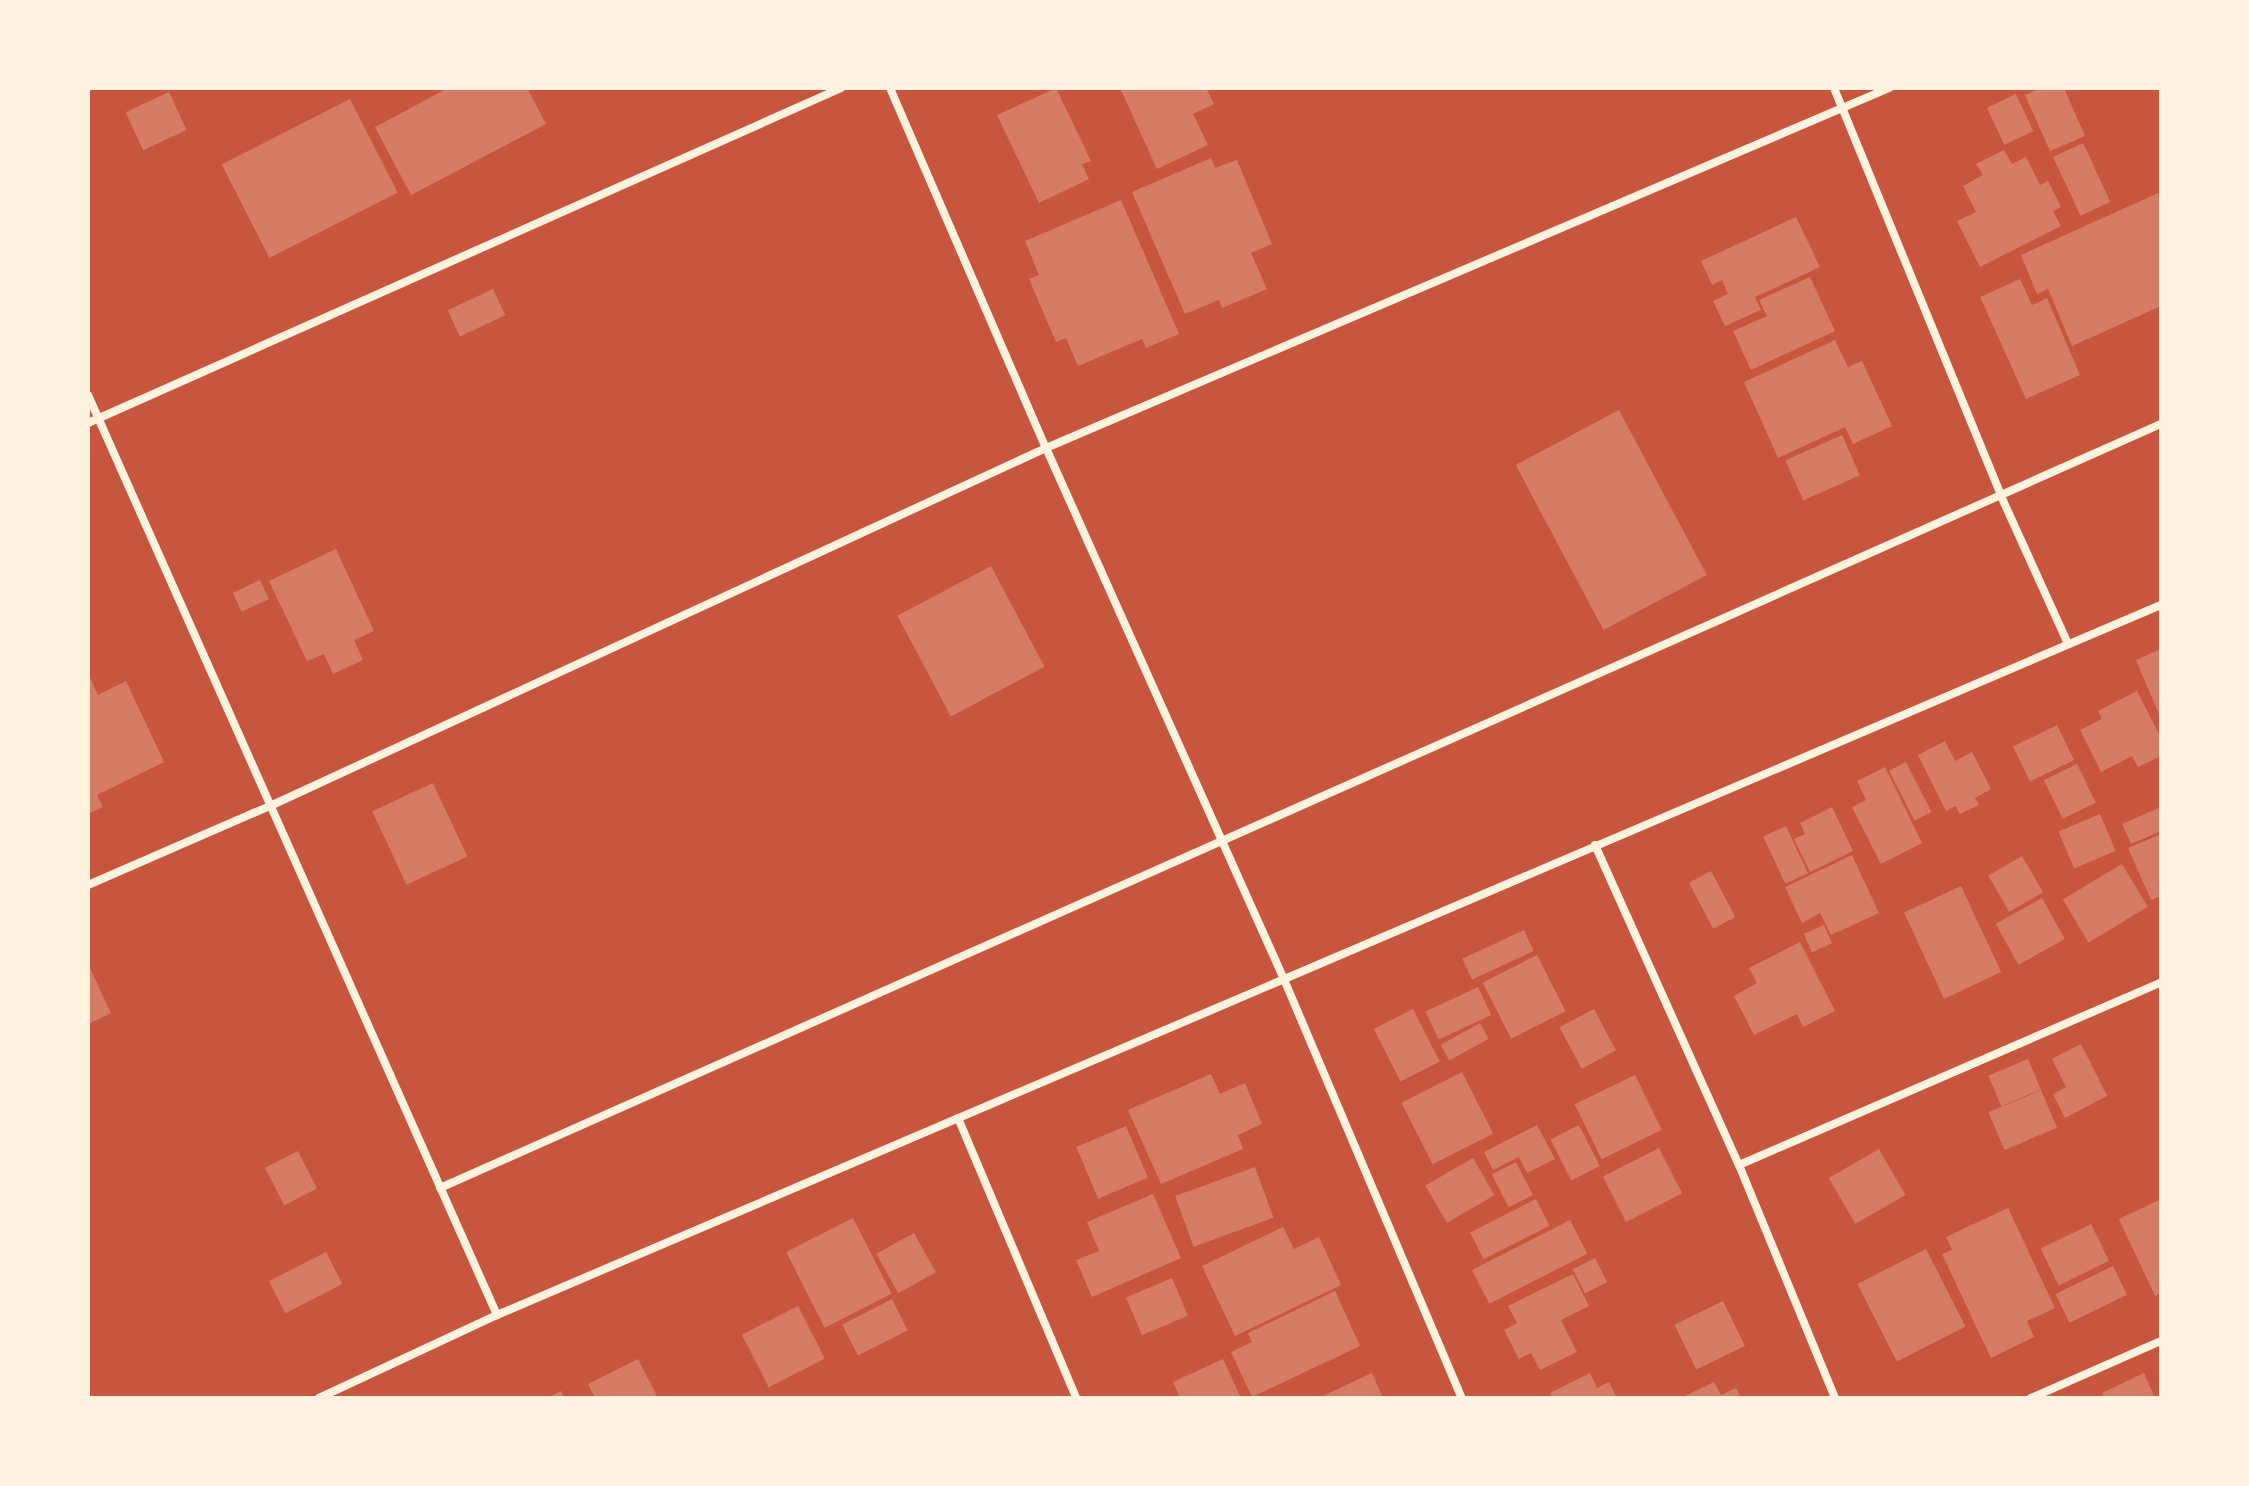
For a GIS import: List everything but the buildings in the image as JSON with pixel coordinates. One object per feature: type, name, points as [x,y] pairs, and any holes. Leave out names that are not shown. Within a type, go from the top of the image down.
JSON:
[{"type":"street","points":[[88,423],[841,88]]},
{"type":"street","points":[[890,88],[1046,448],[1283,977],[1462,1398]]},
{"type":"street","points":[[1834,88],[2001,496],[2068,644]]},
{"type":"street","points":[[88,885],[270,806],[1046,448],[1889,88]]},
{"type":"street","points":[[88,395],[497,1315]]},
{"type":"street","points":[[440,1188],[2161,424]]},
{"type":"street","points":[[319,1398],[497,1315],[1283,977],[2161,605]]},
{"type":"street","points":[[1595,845],[1739,1165],[1835,1398]]},
{"type":"street","points":[[1739,1165],[2161,982]]},
{"type":"street","points":[[958,1118],[1076,1398]]},
{"type":"street","points":[[2031,1398],[2161,1341]]}]
